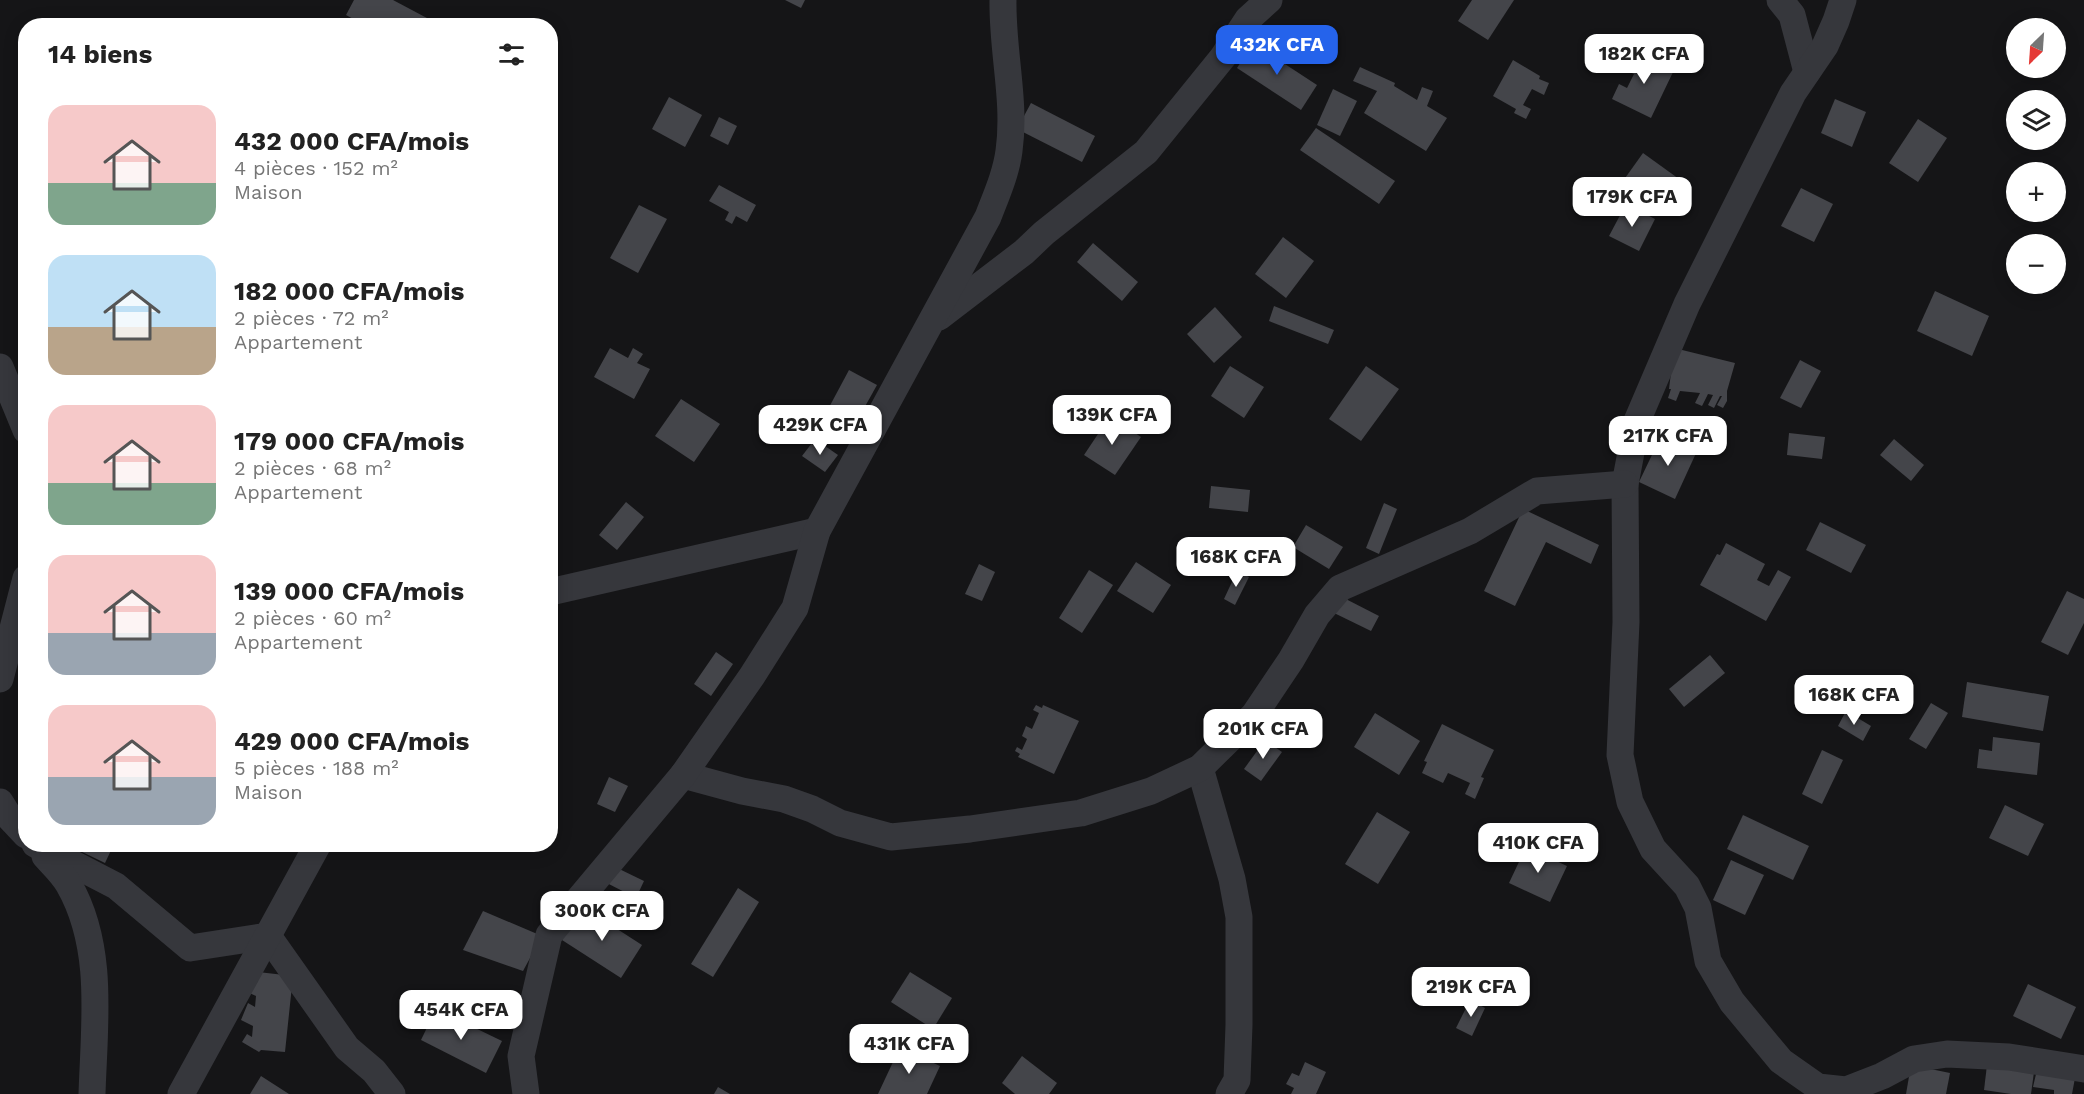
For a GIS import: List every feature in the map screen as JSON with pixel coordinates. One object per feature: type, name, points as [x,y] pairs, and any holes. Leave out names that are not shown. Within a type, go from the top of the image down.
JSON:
[{"type":"street","points":[[526,1094],[521,1056],[549,935],[683,775],[752,676],[795,608],[817,531],[988,217],[1002,183],[1009,151],[1011,106],[1003,0]]},
{"type":"street","points":[[930,323],[1024,252],[1044,233],[1146,152],[1223,57],[1248,19],[1269,0]]},
{"type":"street","points":[[1780,0],[1792,15],[1807,72]]},
{"type":"street","points":[[1843,0],[1825,46],[1793,93],[1688,304],[1637,421],[1625,484],[1626,622],[1620,755],[1630,802],[1653,849],[1687,886],[1698,908],[1708,961],[1732,1002],[1781,1061],[1818,1087],[1846,1089],[1882,1076],[1914,1059],[1947,1054],[2009,1057],[2084,1069]]},
{"type":"street","points":[[0,367],[18,411]]},
{"type":"street","points":[[683,775],[784,800],[812,809],[840,823],[891,837],[970,829],[1080,813],[1151,791],[1200,768],[1254,715],[1291,660],[1317,615],[1340,588],[1470,531],[1537,491],[1625,484]]},
{"type":"street","points":[[558,590],[817,531]]},
{"type":"street","points":[[0,679],[18,609]]},
{"type":"street","points":[[1200,768],[1232,879],[1239,917],[1237,1080],[1229,1094]]},
{"type":"street","points":[[0,802],[18,826]]},
{"type":"street","points":[[41,852],[68,883],[85,920],[93,959],[95,1010],[92,1094]]},
{"type":"street","points":[[49,852],[116,886],[190,948],[268,936]]},
{"type":"street","points":[[180,1094],[314,852]]},
{"type":"street","points":[[268,936],[347,1048],[374,1071],[392,1094]]},
{"type":"building","points":[[354,0],[393,0],[427,18],[351,18],[346,15]]},
{"type":"building","points":[[785,0],[805,0],[801,8]]},
{"type":"building","points":[[1472,0],[1514,0],[1488,40],[1458,21]]},
{"type":"building","points":[[1253,43],[1317,85],[1301,110],[1237,68]]},
{"type":"building","points":[[1630,52],[1642,58],[1643,55],[1674,70],[1651,118],[1612,99],[1619,84],[1627,88],[1634,74],[1623,69]]},
{"type":"building","points":[[1513,60],[1540,76],[1539,79],[1549,83],[1544,95],[1532,89],[1523,105],[1531,109],[1526,119],[1514,113],[1516,109],[1493,96]]},
{"type":"building","points":[[1360,67],[1395,83],[1394,86],[1417,100],[1422,87],[1433,91],[1427,106],[1447,118],[1426,151],[1364,113],[1377,91],[1353,81]]},
{"type":"building","points":[[1333,89],[1357,101],[1340,136],[1317,125]]},
{"type":"building","points":[[669,97],[702,115],[685,147],[652,129]]},
{"type":"building","points":[[1835,99],[1866,112],[1852,147],[1821,133]]},
{"type":"building","points":[[1031,103],[1095,136],[1082,162],[1017,129]]},
{"type":"building","points":[[719,117],[737,126],[728,145],[710,136]]},
{"type":"building","points":[[1918,119],[1947,138],[1918,182],[1889,163]]},
{"type":"building","points":[[1316,128],[1395,181],[1379,204],[1300,150]]},
{"type":"building","points":[[1643,153],[1686,184],[1667,211],[1623,181]]},
{"type":"building","points":[[719,185],[756,205],[747,222],[736,216],[732,224],[725,220],[729,212],[709,201]]},
{"type":"building","points":[[1801,188],[1833,204],[1814,242],[1781,226]]},
{"type":"building","points":[[1626,204],[1655,219],[1639,251],[1609,236]]},
{"type":"building","points":[[639,205],[667,219],[638,273],[610,258]]},
{"type":"building","points":[[1283,237],[1314,261],[1286,298],[1255,274]]},
{"type":"building","points":[[1093,243],[1138,282],[1122,301],[1077,262]]},
{"type":"building","points":[[1935,291],[1989,316],[1972,356],[1917,331]]},
{"type":"building","points":[[1274,306],[1334,330],[1328,344],[1269,321]]},
{"type":"building","points":[[1215,307],[1242,337],[1214,363],[1187,334]]},
{"type":"building","points":[[610,348],[628,358],[633,348],[643,354],[637,363],[650,369],[634,399],[594,377]]},
{"type":"building","points":[[1674,348],[1735,363],[1727,391],[1727,401],[1723,408],[1717,405],[1722,396],[1714,408],[1708,405],[1713,395],[1708,394],[1702,406],[1695,403],[1700,393],[1680,391],[1676,401],[1668,398],[1671,389],[1669,389]]},
{"type":"building","points":[[1800,360],[1821,371],[1801,408],[1780,398]]},
{"type":"building","points":[[1230,366],[1264,387],[1244,418],[1211,396]]},
{"type":"building","points":[[1366,366],[1399,389],[1361,441],[1329,419]]},
{"type":"building","points":[[849,370],[877,385],[853,428],[826,413]]},
{"type":"building","points":[[681,399],[720,424],[694,462],[655,436]]},
{"type":"building","points":[[1110,416],[1141,437],[1115,475],[1084,455]]},
{"type":"building","points":[[1789,433],[1825,437],[1822,459],[1787,455]]},
{"type":"building","points":[[1662,434],[1697,451],[1675,499],[1639,482]]},
{"type":"building","points":[[815,439],[838,455],[825,472],[802,456]]},
{"type":"building","points":[[1894,439],[1924,465],[1911,481],[1880,455]]},
{"type":"building","points":[[1211,486],[1250,490],[1248,512],[1209,508]]},
{"type":"building","points":[[626,502],[644,517],[617,550],[599,535]]},
{"type":"building","points":[[1384,503],[1397,509],[1379,554],[1366,548]]},
{"type":"building","points":[[1523,509],[1599,545],[1591,564],[1546,542],[1515,606],[1484,591]]},
{"type":"building","points":[[1820,522],[1866,545],[1851,573],[1806,550]]},
{"type":"building","points":[[1306,525],[1343,547],[1329,569],[1293,547]]},
{"type":"building","points":[[1726,543],[1765,564],[1757,580],[1769,586],[1778,570],[1791,577],[1766,621],[1700,585],[1717,554],[1720,555]]},
{"type":"building","points":[[1136,562],[1171,585],[1153,613],[1117,591]]},
{"type":"building","points":[[979,564],[995,572],[982,601],[965,594]]},
{"type":"building","points":[[1089,570],[1113,585],[1082,633],[1059,618]]},
{"type":"building","points":[[1237,571],[1249,577],[1235,605],[1224,599]]},
{"type":"building","points":[[2067,591],[2084,599],[2084,623],[2068,655],[2041,642]]},
{"type":"building","points":[[1338,595],[1379,616],[1371,631],[1330,611]]},
{"type":"building","points":[[716,652],[733,664],[711,696],[694,684]]},
{"type":"building","points":[[1710,655],[1725,673],[1684,707],[1669,689]]},
{"type":"building","points":[[1967,682],[2049,696],[2043,731],[1962,717]]},
{"type":"building","points":[[1931,703],[1948,713],[1926,749],[1909,739]]},
{"type":"building","points":[[1036,705],[1042,708],[1043,705],[1079,721],[1054,774],[1018,757],[1020,754],[1015,751],[1017,747],[1022,750],[1027,739],[1022,736],[1026,726],[1032,729],[1039,713],[1033,710]]},
{"type":"building","points":[[1846,711],[1871,726],[1863,741],[1838,726]]},
{"type":"building","points":[[1375,713],[1420,741],[1399,775],[1354,747]]},
{"type":"building","points":[[1442,724],[1494,750],[1481,777],[1484,778],[1475,799],[1465,794],[1470,783],[1448,773],[1443,783],[1422,773],[1427,762],[1424,761]]},
{"type":"building","points":[[1993,737],[2040,743],[2037,775],[1977,768],[1979,749],[1992,751]]},
{"type":"building","points":[[1265,740],[1282,752],[1261,781],[1244,769]]},
{"type":"building","points":[[1822,750],[1843,760],[1822,804],[1802,794]]},
{"type":"building","points":[[609,777],[628,786],[615,812],[597,804]]},
{"type":"building","points":[[2005,805],[2044,824],[2028,856],[1989,838]]},
{"type":"building","points":[[1377,812],[1410,832],[1378,884],[1345,864]]},
{"type":"building","points":[[1743,815],[1809,846],[1793,880],[1727,849]]},
{"type":"building","points":[[1526,847],[1567,866],[1550,902],[1509,883]]},
{"type":"building","points":[[82,852],[110,852],[105,863]]},
{"type":"building","points":[[1731,860],[1764,875],[1745,915],[1713,900]]},
{"type":"building","points":[[611,865],[644,881],[636,898],[603,881]]},
{"type":"building","points":[[738,888],[759,902],[713,977],[691,964]]},
{"type":"building","points":[[583,907],[642,945],[621,978],[562,940]]},
{"type":"building","points":[[483,911],[542,936],[523,971],[463,950]]},
{"type":"building","points":[[258,972],[293,976],[285,1052],[261,1050],[259,1052],[242,1042],[247,1034],[252,1037],[253,1026],[241,1020],[248,1003],[255,1007],[256,996],[245,991],[251,980],[257,983]]},
{"type":"building","points":[[910,972],[952,998],[933,1029],[891,1002]]},
{"type":"building","points":[[2028,984],[2076,1007],[2061,1039],[2013,1016]]},
{"type":"building","points":[[1470,1000],[1485,1008],[1472,1036],[1456,1028]]},
{"type":"building","points":[[436,1009],[502,1041],[486,1073],[421,1040]]},
{"type":"building","points":[[900,1047],[940,1066],[927,1094],[878,1094]]},
{"type":"building","points":[[1022,1056],[1057,1083],[1049,1094],[1015,1094],[1002,1083]]},
{"type":"building","points":[[1305,1062],[1326,1072],[1316,1094],[1291,1094],[1294,1088],[1286,1084],[1292,1073],[1299,1076]]},
{"type":"building","points":[[1911,1065],[1950,1073],[1946,1094],[1906,1094]]},
{"type":"building","points":[[1987,1065],[2034,1072],[2031,1094],[1984,1090]]},
{"type":"building","points":[[2036,1074],[2075,1078],[2072,1094],[2054,1094],[2054,1090],[2033,1087]]},
{"type":"building","points":[[261,1076],[289,1094],[250,1094]]},
{"type":"building","points":[[718,1087],[730,1094],[714,1094]]}]
